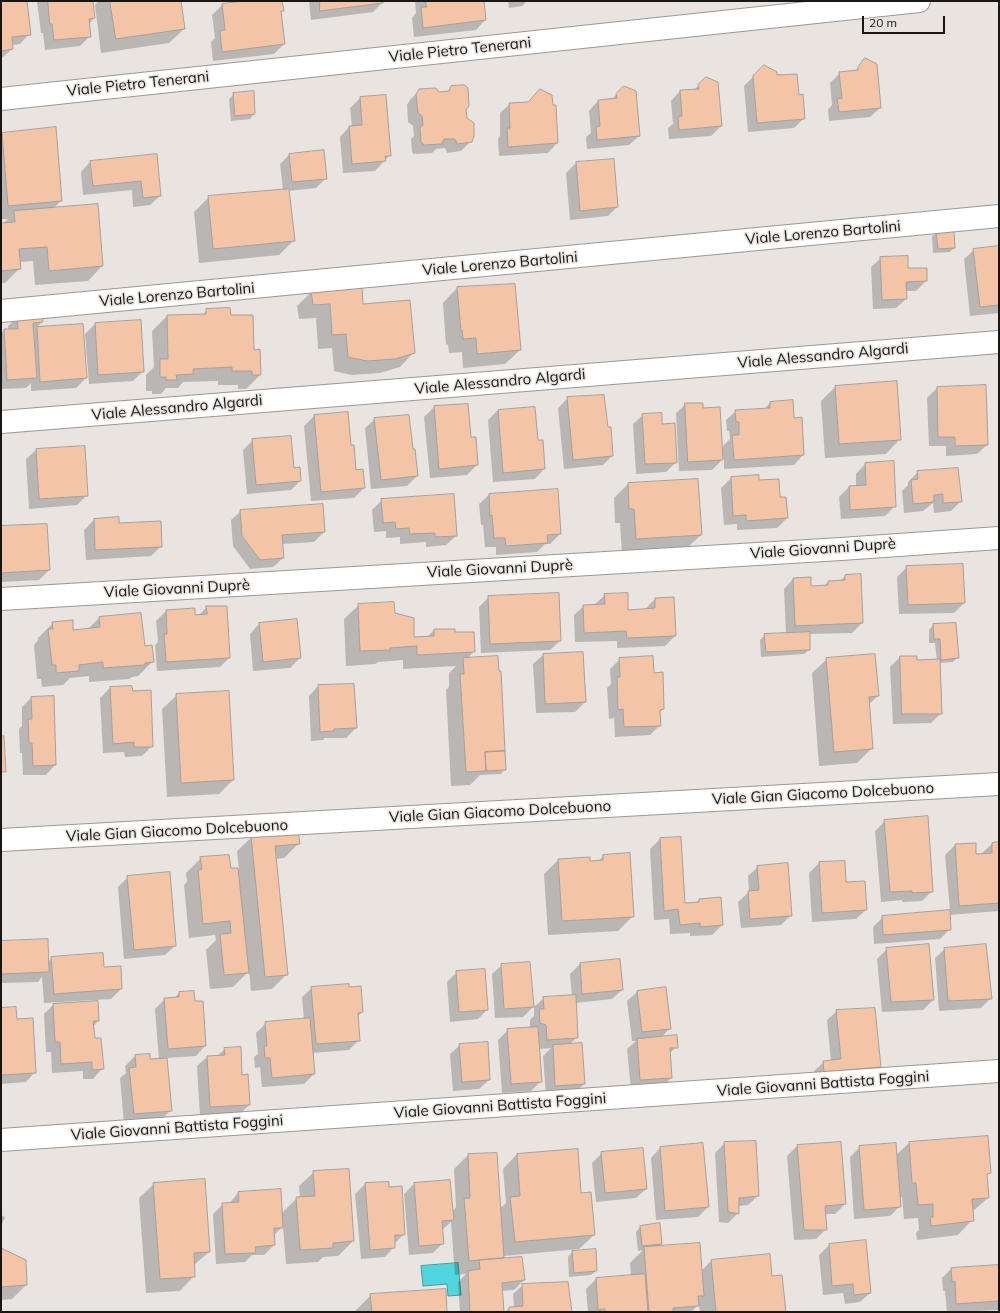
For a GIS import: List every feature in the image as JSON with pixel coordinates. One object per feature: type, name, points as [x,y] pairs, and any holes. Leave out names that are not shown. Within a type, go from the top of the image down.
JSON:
[{"type":"street","name":"Viale Pietro Tenerani","points":[[1,99],[919,1]]},
{"type":"street","name":"Viale Lorenzo Bartolini","points":[[1,311],[999,216]]},
{"type":"street","name":"Viale Alessandro Algardi","points":[[1,422],[999,342]]},
{"type":"street","name":"Viale Giovanni Duprè","points":[[1,599],[999,538]]},
{"type":"street","name":"Viale Gian Giacomo Dolcebuono","points":[[1,840],[999,784]]},
{"type":"street","name":"Viale Giovanni Battista Foggini","points":[[1,1140],[999,1071]]},
{"type":"water","points":[[458,1263],[461,1295],[448,1296],[447,1284],[423,1286],[421,1266]]},
{"type":"building","points":[[27,1],[31,35],[12,37],[13,49],[1,51],[1,2]]},
{"type":"building","points":[[48,1],[93,1],[95,18],[89,19],[91,37],[54,40],[52,24],[50,24]]},
{"type":"building","points":[[110,1],[181,1],[185,29],[116,39]]},
{"type":"building","points":[[243,1],[282,1],[284,11],[281,11],[285,44],[222,52],[220,31],[225,30],[222,4]]},
{"type":"building","points":[[320,1],[383,1],[383,3],[320,11]]},
{"type":"building","points":[[426,1],[484,1],[486,20],[423,28],[421,7],[426,7]]},
{"type":"building","points":[[865,58],[877,64],[881,108],[839,112],[837,99],[842,98],[839,72],[858,70],[858,67]]},
{"type":"building","points":[[764,65],[777,72],[777,75],[797,74],[799,95],[803,94],[805,119],[757,123],[753,76]]},
{"type":"building","points":[[706,77],[718,82],[722,126],[679,130],[678,117],[682,116],[680,90],[699,89],[698,85]]},
{"type":"building","points":[[465,85],[468,88],[469,106],[466,110],[467,118],[474,123],[474,136],[472,142],[457,144],[455,139],[444,139],[442,144],[424,145],[421,142],[420,128],[423,125],[422,116],[418,113],[416,94],[419,89],[436,88],[439,92],[449,91],[451,86]]},
{"type":"building","points":[[624,86],[636,91],[640,136],[597,140],[596,127],[600,126],[598,100],[617,98],[616,94]]},
{"type":"building","points":[[540,89],[552,95],[553,105],[556,105],[558,143],[508,147],[507,128],[510,128],[509,103],[528,102]]},
{"type":"building","points":[[254,91],[255,114],[235,116],[233,93]]},
{"type":"building","points":[[386,95],[391,156],[385,156],[386,161],[352,164],[349,126],[362,125],[360,97]]},
{"type":"building","points":[[56,127],[62,201],[8,206],[2,133]]},
{"type":"building","points":[[324,150],[327,179],[292,182],[289,154]]},
{"type":"building","points":[[157,154],[161,196],[143,198],[141,181],[93,186],[90,161]]},
{"type":"building","points":[[614,159],[618,207],[580,211],[576,162]]},
{"type":"building","points":[[289,189],[295,241],[213,249],[208,196]]},
{"type":"building","points":[[98,204],[103,266],[49,271],[47,247],[19,249],[21,269],[1,271],[1,223],[15,222],[14,211]]},
{"type":"building","points":[[954,230],[955,248],[938,249],[936,231]]},
{"type":"building","points":[[999,246],[999,305],[980,307],[973,249]]},
{"type":"building","points":[[908,256],[908,268],[927,268],[927,281],[906,282],[907,299],[882,300],[880,257]]},
{"type":"building","points":[[515,284],[521,350],[477,354],[476,338],[463,339],[457,287]]},
{"type":"building","points":[[362,285],[363,304],[410,300],[415,353],[395,359],[367,361],[348,357],[346,334],[332,335],[330,304],[313,305],[311,290]]},
{"type":"building","points":[[230,308],[231,315],[253,315],[254,350],[260,349],[261,375],[252,375],[252,371],[232,371],[232,367],[193,369],[193,374],[176,375],[177,380],[166,380],[166,377],[160,377],[160,359],[168,359],[167,315],[206,314],[206,309]]},
{"type":"building","points":[[42,313],[43,322],[33,323],[37,378],[7,380],[4,329],[18,329],[17,316]]},
{"type":"building","points":[[141,320],[144,372],[98,375],[95,323]]},
{"type":"building","points":[[83,324],[87,378],[40,382],[37,327]]},
{"type":"building","points":[[897,381],[901,440],[839,444],[835,386]]},
{"type":"building","points":[[986,385],[988,445],[955,446],[955,437],[938,437],[937,387]]},
{"type":"building","points":[[604,395],[608,427],[611,427],[613,456],[573,460],[567,397]]},
{"type":"building","points":[[793,400],[794,418],[802,417],[804,455],[734,460],[732,435],[739,435],[739,422],[736,422],[735,410],[770,408],[770,402]]},
{"type":"building","points":[[685,403],[703,403],[703,408],[720,407],[723,460],[688,462]]},
{"type":"building","points":[[468,404],[471,437],[476,437],[478,465],[439,469],[434,406]]},
{"type":"building","points":[[535,407],[538,440],[543,440],[545,469],[503,473],[498,410]]},
{"type":"building","points":[[348,412],[351,445],[354,445],[356,470],[363,469],[365,488],[321,492],[314,415]]},
{"type":"building","points":[[662,413],[662,424],[675,423],[677,463],[645,464],[642,414]]},
{"type":"building","points":[[409,415],[418,476],[381,480],[374,418]]},
{"type":"building","points":[[291,436],[294,468],[300,467],[301,481],[256,485],[252,439]]},
{"type":"building","points":[[85,446],[88,496],[39,499],[36,449]]},
{"type":"building","points":[[894,461],[896,507],[850,510],[849,486],[866,485],[865,463]]},
{"type":"building","points":[[958,468],[962,502],[943,503],[943,494],[934,495],[934,502],[913,504],[911,480],[918,479],[917,471]]},
{"type":"building","points":[[759,475],[759,480],[779,479],[780,497],[786,497],[788,518],[746,521],[746,515],[733,516],[731,477]]},
{"type":"building","points":[[698,479],[702,535],[636,539],[634,509],[629,509],[628,483]]},
{"type":"building","points":[[558,489],[561,534],[547,535],[548,543],[506,546],[505,538],[494,538],[492,515],[490,516],[489,494]]},
{"type":"building","points":[[454,494],[457,536],[435,537],[435,533],[410,534],[409,528],[396,529],[395,522],[383,523],[381,499]]},
{"type":"building","points":[[323,504],[325,532],[282,535],[284,558],[260,560],[242,536],[240,510]]},
{"type":"building","points":[[119,517],[119,523],[161,521],[162,547],[95,550],[94,519]]},
{"type":"building","points":[[47,524],[50,570],[1,573],[1,526]]},
{"type":"building","points":[[963,564],[965,603],[908,605],[906,566]]},
{"type":"building","points":[[861,574],[863,623],[795,626],[793,578],[811,577],[811,586],[828,585],[828,581],[845,580],[845,575]]},
{"type":"building","points":[[559,593],[561,641],[490,644],[488,596]]},
{"type":"building","points":[[628,593],[628,610],[655,608],[655,598],[674,597],[676,636],[627,638],[626,631],[584,633],[583,605],[605,604],[604,594]]},
{"type":"building","points":[[394,602],[395,613],[414,618],[414,637],[434,636],[434,629],[455,629],[455,632],[474,632],[475,652],[417,655],[417,646],[390,648],[390,650],[360,651],[358,604]]},
{"type":"building","points":[[206,606],[227,606],[230,658],[166,662],[164,634],[167,634],[166,610],[195,608],[195,615],[207,614]]},
{"type":"building","points":[[141,613],[145,646],[152,645],[154,662],[145,663],[145,665],[103,668],[103,662],[79,665],[79,671],[56,673],[56,665],[52,665],[48,629],[53,629],[52,622],[73,620],[73,630],[100,627],[99,617]]},
{"type":"building","points":[[297,619],[301,658],[263,662],[259,623]]},
{"type":"building","points":[[956,623],[959,658],[941,660],[940,639],[934,639],[933,624]]},
{"type":"building","points":[[810,632],[810,650],[766,652],[764,634]]},
{"type":"building","points":[[583,652],[586,702],[545,704],[543,654]]},
{"type":"building","points":[[875,654],[879,696],[869,697],[873,749],[834,752],[826,658]]},
{"type":"building","points":[[498,656],[499,671],[501,671],[505,751],[485,752],[486,771],[466,772],[460,674],[464,674],[463,658]]},
{"type":"building","points":[[653,656],[654,673],[663,672],[664,709],[660,710],[661,726],[624,727],[623,709],[618,710],[617,677],[620,677],[619,658]]},
{"type":"building","points":[[900,656],[917,656],[917,660],[940,659],[942,714],[902,714]]},
{"type":"building","points":[[354,684],[357,728],[334,729],[334,731],[320,732],[318,685]]},
{"type":"building","points":[[132,686],[133,691],[151,690],[153,747],[134,747],[134,742],[113,744],[110,687]]},
{"type":"building","points":[[229,691],[234,780],[181,783],[176,694]]},
{"type":"building","points":[[54,696],[56,765],[33,766],[32,743],[29,743],[28,719],[32,719],[31,697]]},
{"type":"building","points":[[4,736],[6,772],[1,772],[1,737]]},
{"type":"building","points":[[505,751],[506,770],[486,771],[485,752]]},
{"type":"building","points":[[928,816],[933,892],[890,892],[884,820]]},
{"type":"building","points":[[298,831],[300,844],[275,846],[288,975],[265,977],[251,836]]},
{"type":"building","points":[[681,837],[685,903],[699,902],[699,899],[721,897],[723,925],[700,927],[700,923],[680,925],[678,909],[664,911],[660,838]]},
{"type":"building","points":[[999,842],[999,903],[959,906],[955,844],[976,843],[976,854],[992,853],[992,843]]},
{"type":"building","points":[[630,853],[634,917],[562,921],[558,859],[590,857],[590,861],[603,860],[603,855]]},
{"type":"building","points":[[229,855],[231,868],[238,868],[249,973],[224,975],[220,934],[231,933],[230,921],[203,924],[198,870],[202,869],[200,857]]},
{"type":"building","points":[[845,861],[846,882],[865,881],[867,910],[822,913],[819,862]]},
{"type":"building","points":[[788,863],[792,916],[750,919],[748,891],[759,890],[757,866]]},
{"type":"building","points":[[170,872],[176,946],[134,950],[127,876]]},
{"type":"building","points":[[950,910],[951,930],[883,935],[882,916]]},
{"type":"building","points":[[48,939],[49,972],[1,974],[1,941]]},
{"type":"building","points":[[929,944],[934,1000],[891,1002],[886,948]]},
{"type":"building","points":[[986,944],[992,999],[948,1001],[944,948]]},
{"type":"building","points":[[103,953],[104,967],[121,966],[122,989],[54,994],[51,957]]},
{"type":"building","points":[[620,959],[623,990],[582,994],[580,963]]},
{"type":"building","points":[[530,962],[534,1007],[504,1009],[501,964]]},
{"type":"building","points":[[485,969],[488,1010],[459,1012],[456,971]]},
{"type":"building","points":[[349,984],[349,987],[361,986],[363,1012],[358,1013],[360,1041],[316,1044],[311,987]]},
{"type":"building","points":[[666,987],[671,1029],[642,1032],[637,991]]},
{"type":"building","points":[[194,991],[195,1001],[203,1001],[206,1046],[168,1049],[164,998],[179,997],[179,992]]},
{"type":"building","points":[[576,995],[578,1038],[547,1040],[546,1025],[540,1023],[539,1009],[544,1009],[543,997]]},
{"type":"building","points":[[98,1001],[99,1021],[93,1021],[95,1038],[101,1038],[104,1069],[92,1070],[92,1062],[61,1064],[60,1042],[55,1042],[53,1004]]},
{"type":"building","points":[[16,1007],[17,1019],[33,1018],[36,1073],[1,1075],[1,1008]]},
{"type":"building","points":[[875,1008],[881,1067],[824,1072],[823,1061],[841,1059],[836,1010]]},
{"type":"building","points":[[310,1018],[315,1074],[272,1078],[270,1058],[265,1058],[264,1046],[267,1046],[265,1022]]},
{"type":"building","points":[[538,1027],[542,1082],[511,1084],[507,1029]]},
{"type":"building","points":[[677,1035],[678,1048],[670,1048],[672,1078],[640,1080],[637,1039]]},
{"type":"building","points":[[488,1042],[490,1080],[462,1082],[459,1044]]},
{"type":"building","points":[[582,1043],[585,1084],[555,1086],[553,1045]]},
{"type":"building","points":[[241,1047],[242,1075],[248,1074],[250,1105],[210,1107],[207,1056],[225,1055],[224,1048]]},
{"type":"building","points":[[150,1054],[150,1059],[167,1058],[172,1111],[134,1114],[129,1068],[136,1067],[135,1055]]},
{"type":"building","points":[[988,1136],[991,1173],[987,1174],[989,1198],[972,1199],[974,1221],[931,1226],[930,1217],[933,1217],[933,1204],[918,1205],[916,1183],[912,1183],[909,1142]]},
{"type":"building","points":[[756,1141],[759,1196],[739,1198],[739,1214],[728,1212],[724,1142]]},
{"type":"building","points":[[841,1142],[846,1204],[825,1206],[827,1230],[804,1230],[797,1145]]},
{"type":"building","points":[[703,1143],[709,1207],[665,1211],[660,1147]]},
{"type":"building","points":[[896,1143],[901,1207],[864,1210],[859,1146]]},
{"type":"building","points":[[643,1148],[647,1189],[605,1193],[601,1152]]},
{"type":"building","points":[[578,1149],[581,1193],[591,1192],[595,1235],[515,1242],[510,1197],[520,1196],[517,1154]]},
{"type":"building","points":[[497,1153],[504,1258],[469,1261],[464,1198],[470,1198],[468,1154]]},
{"type":"building","points":[[349,1169],[354,1241],[333,1243],[333,1248],[300,1250],[296,1197],[315,1196],[313,1171]]},
{"type":"building","points":[[205,1179],[210,1252],[194,1253],[195,1277],[160,1279],[153,1183]]},
{"type":"building","points":[[450,1180],[454,1220],[442,1221],[444,1244],[419,1246],[414,1183]]},
{"type":"building","points":[[389,1182],[389,1187],[402,1186],[405,1235],[395,1235],[395,1248],[370,1250],[365,1183]]},
{"type":"building","points":[[281,1189],[283,1228],[274,1228],[275,1245],[255,1247],[256,1253],[225,1254],[222,1203],[239,1202],[238,1192]]},
{"type":"building","points":[[660,1223],[662,1244],[642,1246],[640,1226]]},
{"type":"building","points":[[866,1240],[871,1293],[854,1295],[853,1284],[832,1286],[829,1244]]},
{"type":"building","points":[[700,1243],[704,1296],[698,1296],[699,1306],[673,1308],[673,1312],[649,1312],[644,1247]]},
{"type":"building","points":[[1,1248],[26,1260],[27,1285],[1,1287]]},
{"type":"building","points":[[596,1249],[597,1271],[574,1273],[572,1251]]},
{"type":"building","points":[[770,1254],[772,1276],[782,1275],[786,1312],[716,1312],[711,1260]]},
{"type":"building","points":[[522,1257],[525,1280],[502,1283],[504,1312],[470,1312],[468,1271],[480,1269],[479,1260]]},
{"type":"building","points":[[999,1265],[999,1301],[956,1304],[955,1281],[952,1282],[951,1268]]},
{"type":"building","points":[[645,1274],[648,1312],[605,1312],[605,1309],[598,1310],[596,1278]]},
{"type":"building","points":[[568,1282],[572,1312],[509,1312],[509,1307],[523,1306],[522,1284]]},
{"type":"building","points":[[446,1289],[447,1312],[372,1312],[370,1294]]}]
